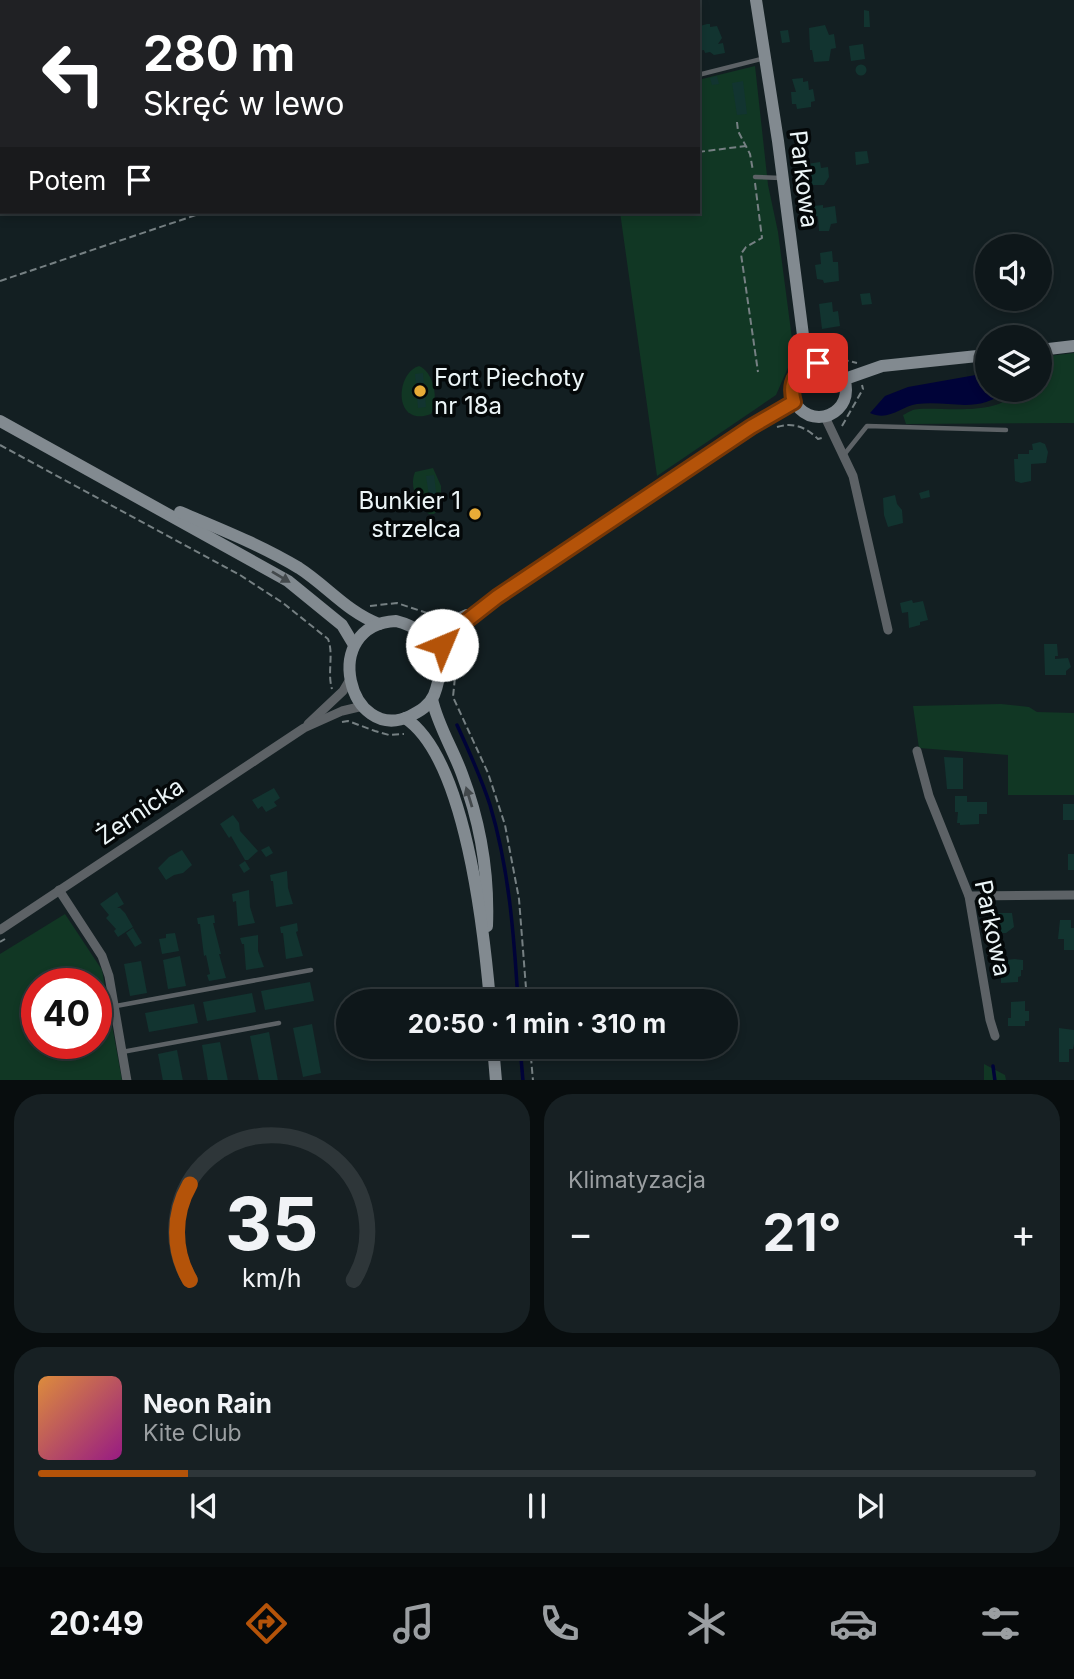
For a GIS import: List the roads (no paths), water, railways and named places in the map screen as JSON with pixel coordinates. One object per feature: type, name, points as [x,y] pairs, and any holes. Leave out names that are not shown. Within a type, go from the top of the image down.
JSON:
[{"type":"street","name":"Parkowa","points":[[756,0],[804,343],[810,364]]},
{"type":"street","points":[[1052,349],[1074,346]]},
{"type":"street","points":[[845,379],[882,366],[975,356]]},
{"type":"street","points":[[810,364],[827,364],[838,370],[845,379],[847,390],[842,405],[836,412],[825,417],[810,416],[802,412],[794,402],[791,392],[793,382],[802,368],[810,364]]},
{"type":"street","points":[[437,654],[453,633],[477,611],[751,427],[794,402]]},
{"type":"street","points":[[825,417],[853,476],[888,630]]},
{"type":"street","points":[[0,421],[288,581],[341,625],[354,645]]},
{"type":"street","points":[[128,490],[238,536],[300,569],[354,613],[379,624]]},
{"type":"street","points":[[422,632],[477,611]]},
{"type":"street","points":[[396,621],[422,632],[430,640],[437,654],[439,676],[432,699],[421,710],[405,718],[387,719],[369,712],[355,697],[349,681],[354,645],[368,629],[379,624],[396,621]]},
{"type":"street","name":"Żernicka","points":[[304,728],[334,700],[349,681]]},
{"type":"street","points":[[432,699],[437,718],[463,775],[486,863],[486,955]]},
{"type":"street","name":"Żernicka","points":[[0,930],[304,728],[342,711],[363,706]]},
{"type":"street","points":[[405,718],[418,729],[432,749],[461,817],[468,844],[489,989]]},
{"type":"street","name":"Parkowa","points":[[917,751],[929,796],[969,896],[981,973],[995,1036]]},
{"type":"street","points":[[59,890],[102,956],[109,976],[127,1080]]},
{"type":"street","points":[[969,896],[1074,895]]},
{"type":"street","points":[[494,1059],[496,1080]]},
{"type":"lane","points":[[700,74],[766,58]]},
{"type":"lane","points":[[754,177],[782,177]]},
{"type":"lane","points":[[843,457],[867,426],[1006,430]]},
{"type":"lane","points":[[114,1007],[311,970]]},
{"type":"lane","points":[[122,1052],[279,1023]]},
{"type":"waterway","points":[[457,725],[486,795],[502,853],[517,989]]},
{"type":"waterway","points":[[521,1059],[523,1080]]},
{"type":"waterway","points":[[993,1066],[995,1080]]},
{"type":"place","name":"Fort Piechoty nr 18a","points":[[420,391]]},
{"type":"place","name":"Bunkier 1 strzelca","points":[[475,514]]}]
